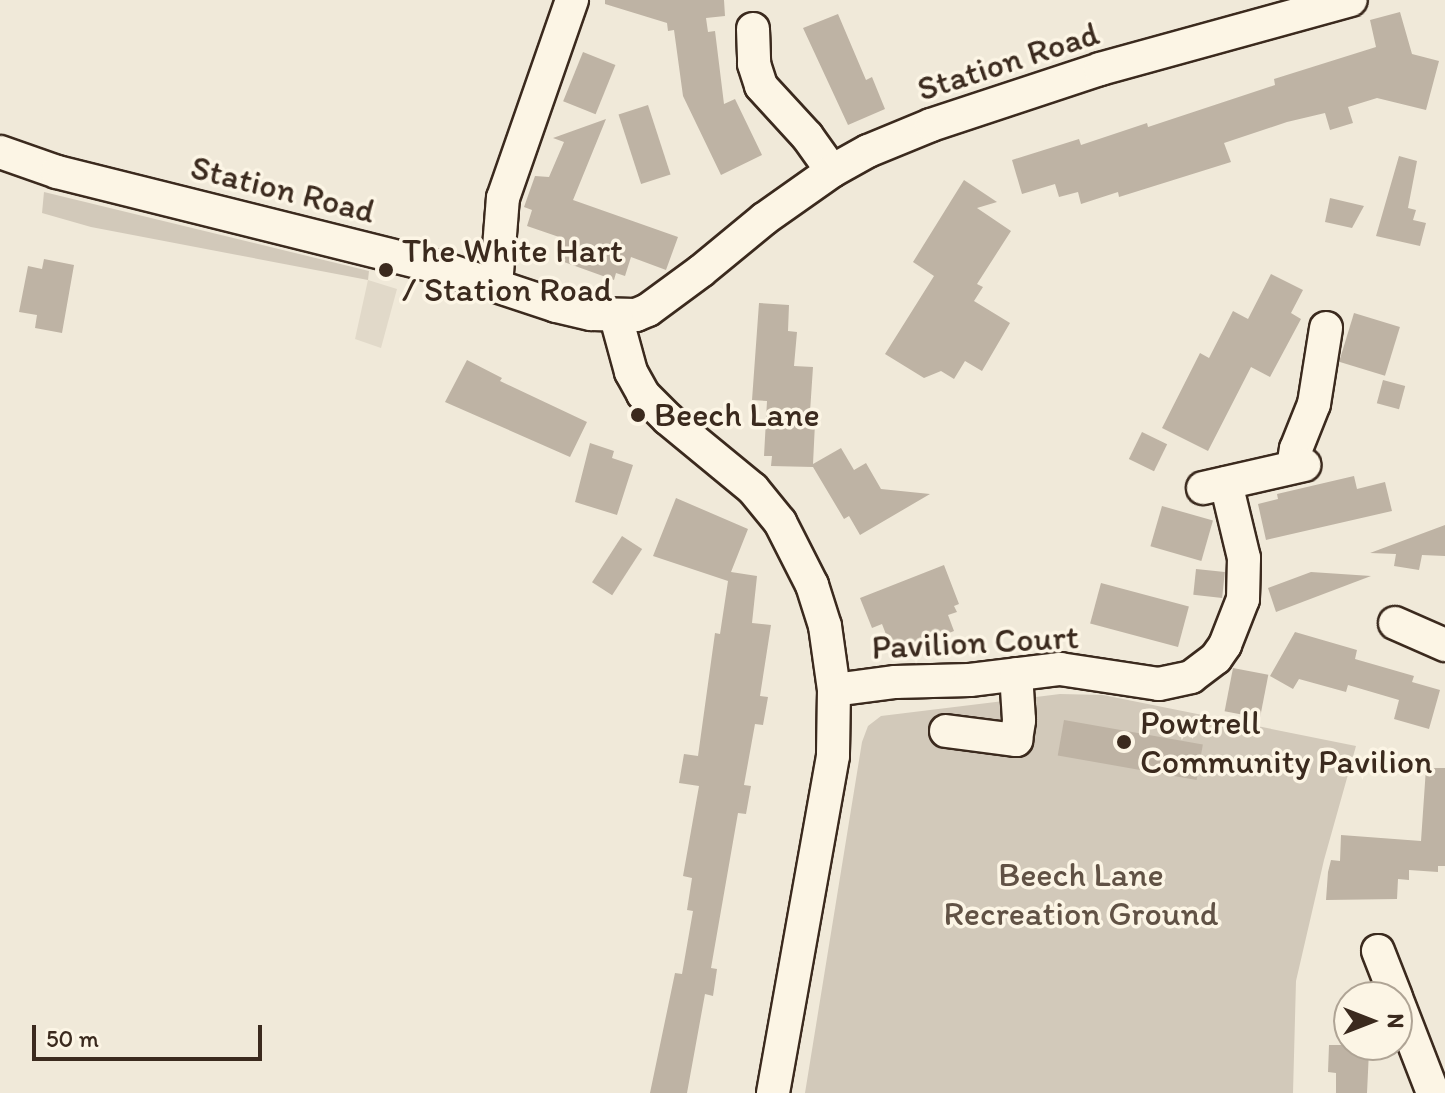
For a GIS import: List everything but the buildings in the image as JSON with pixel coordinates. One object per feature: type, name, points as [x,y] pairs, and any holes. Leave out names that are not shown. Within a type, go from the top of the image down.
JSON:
[{"type":"street","points":[[496,286],[503,198],[572,0]]},
{"type":"street","name":"Station Road","points":[[0,152],[57,172],[304,231],[556,306],[616,317],[648,310],[764,219],[832,171],[931,125],[1100,69],[1351,0]]},
{"type":"street","points":[[753,29],[754,64],[761,86],[807,136],[832,171]]},
{"type":"street","points":[[616,317],[631,372],[643,394],[668,419],[753,489],[780,522],[817,598],[831,654],[834,741],[828,787],[773,1093]]},
{"type":"street","name":"Pavilion Court","points":[[834,690],[1074,669],[1171,684],[1191,677],[1216,658],[1225,645],[1239,612],[1246,573],[1215,485],[1298,466],[1296,449],[1314,404],[1326,328]]},
{"type":"street","points":[[1395,623],[1445,645]]},
{"type":"street","points":[[946,731],[1016,740],[1019,720],[1016,674]]},
{"type":"street","points":[[1378,951],[1389,981]]},
{"type":"street","points":[[1413,1042],[1433,1093]]},
{"type":"shaded area","points":[[368,280],[397,289],[381,348],[355,339]]},
{"type":"green space","points":[[44,192],[369,271],[368,280],[91,227],[42,213]]},
{"type":"green space","name":"Beech Lane Recreation Ground","points":[[1060,694],[1103,695],[1356,746],[1324,860],[1296,981],[1293,1093],[805,1093],[862,742],[868,726],[881,716]]},
{"type":"place","name":"The White Hart / Station Road","points":[[386,270]]},
{"type":"place","name":"Beech Lane","points":[[638,415]]},
{"type":"place","name":"Powtrell Community Pavilion","points":[[1124,742]]}]
